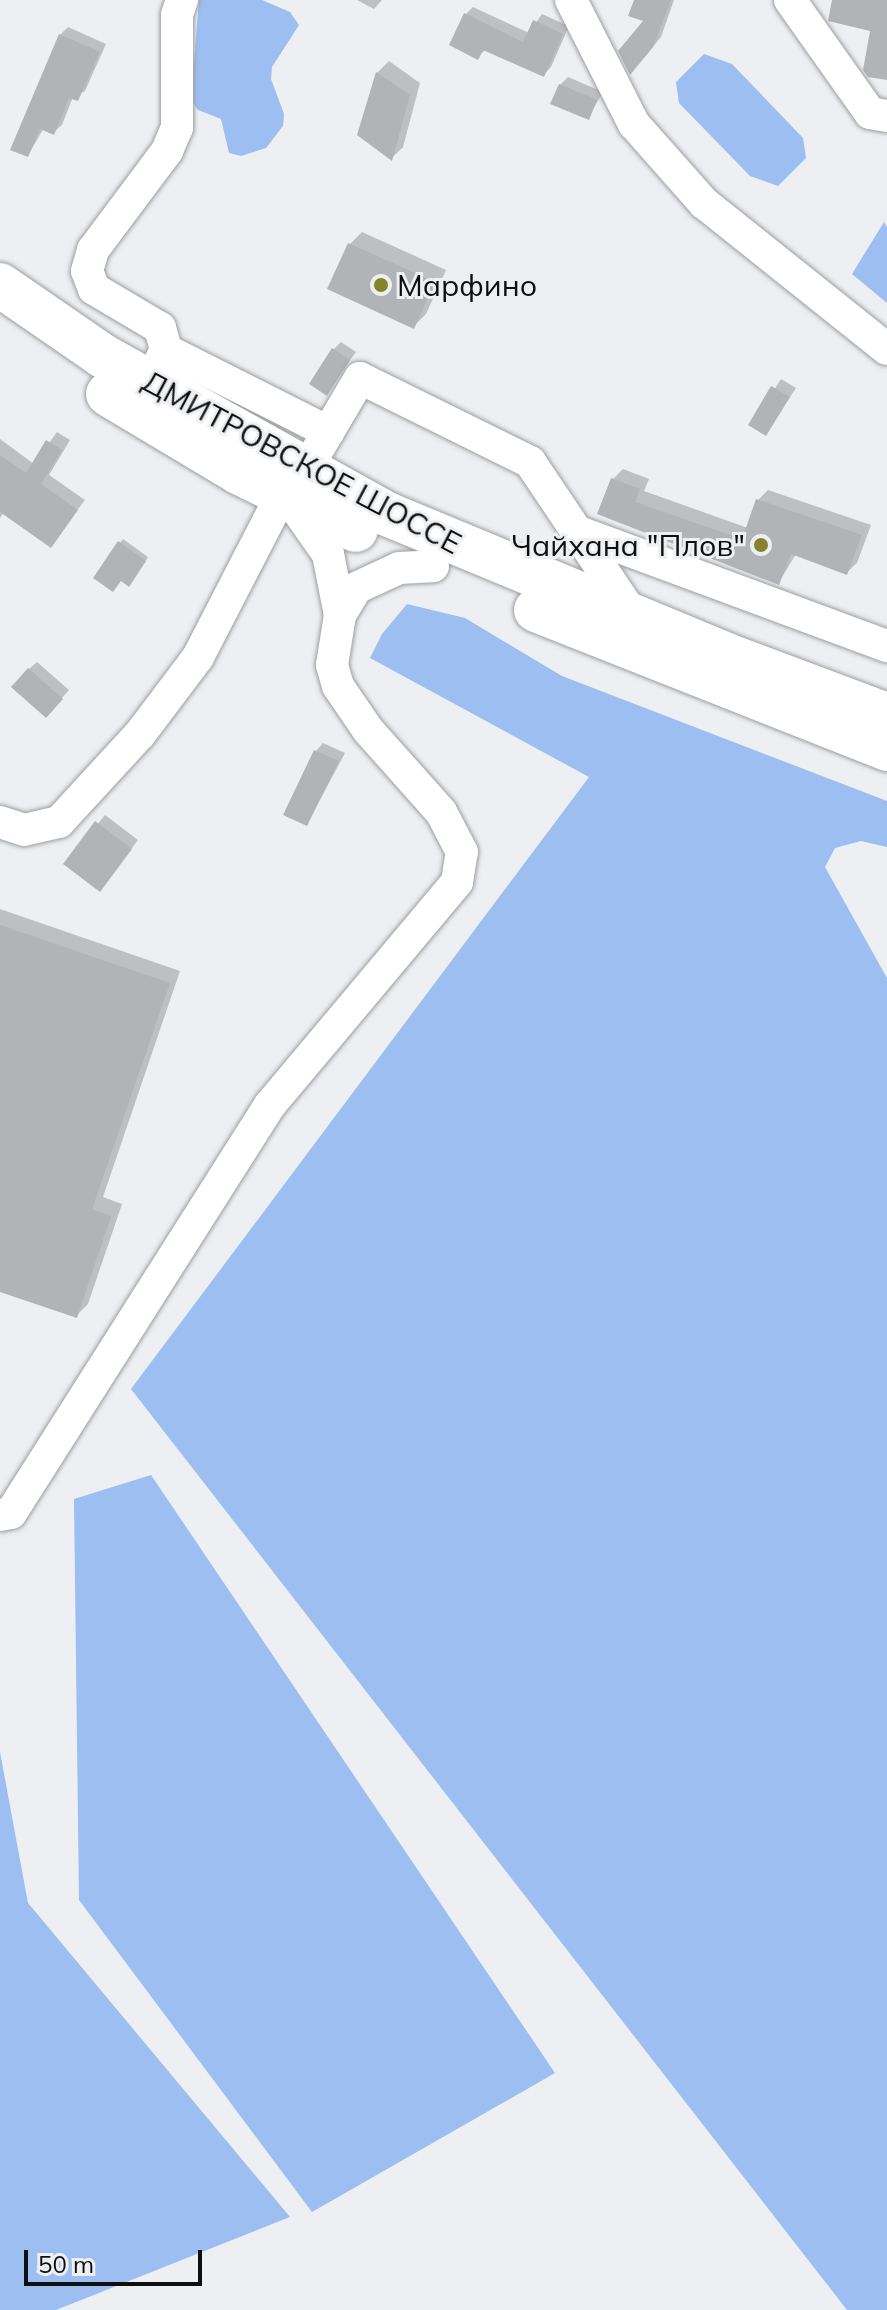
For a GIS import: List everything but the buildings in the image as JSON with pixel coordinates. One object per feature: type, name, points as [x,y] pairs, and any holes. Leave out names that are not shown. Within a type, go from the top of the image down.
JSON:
[{"type":"highway","name":"ДМИТРОВСКОЕ ШОССЕ","points":[[0,285],[157,366],[292,487],[387,514],[635,618],[887,715]]},
{"type":"highway","name":"ДМИТРОВСКОЕ ШОССЕ","points":[[0,321],[86,381],[292,487],[433,566],[711,684],[887,749]]},
{"type":"street","points":[[182,0],[177,15],[177,128],[167,151],[93,250],[87,271],[94,289],[160,328],[157,366],[328,432]]},
{"type":"street","points":[[571,0],[634,124],[704,203],[887,349]]},
{"type":"street","points":[[790,0],[881,122]]},
{"type":"street","points":[[0,822],[24,830],[59,822],[140,734],[198,657],[292,487],[360,378],[530,462],[635,618]]},
{"type":"street","points":[[292,487],[328,554],[340,615]]},
{"type":"street","points":[[576,531],[887,646]]},
{"type":"street","points":[[0,1515],[11,1513],[270,1105],[457,882],[462,852],[441,812],[368,730],[338,686],[333,641],[340,615],[356,588],[399,568],[433,566]]},
{"type":"shaded area","points":[[199,0],[262,0],[290,12],[299,25],[272,67],[271,79],[284,114],[283,126],[266,148],[241,156],[229,153],[221,119],[198,110],[191,100]]},
{"type":"shaded area","points":[[704,54],[732,64],[803,138],[806,158],[778,186],[750,176],[679,103],[676,82]]},
{"type":"shaded area","points":[[884,222],[887,227],[887,303],[852,274]]},
{"type":"shaded area","points":[[407,604],[465,618],[562,676],[887,801],[887,847],[861,841],[835,848],[825,867],[887,978],[887,2310],[847,2310],[131,1389],[589,777],[370,658],[382,634]]},
{"type":"shaded area","points":[[151,1475],[555,2073],[312,2212],[79,1900],[74,1499]]},
{"type":"shaded area","points":[[0,1752],[28,1903],[290,2217],[56,2310],[0,2310]]},
{"type":"place","name":"Марфино","points":[[381,285]]},
{"type":"place","name":"Чайхана \"Плов\"","points":[[761,545]]}]
